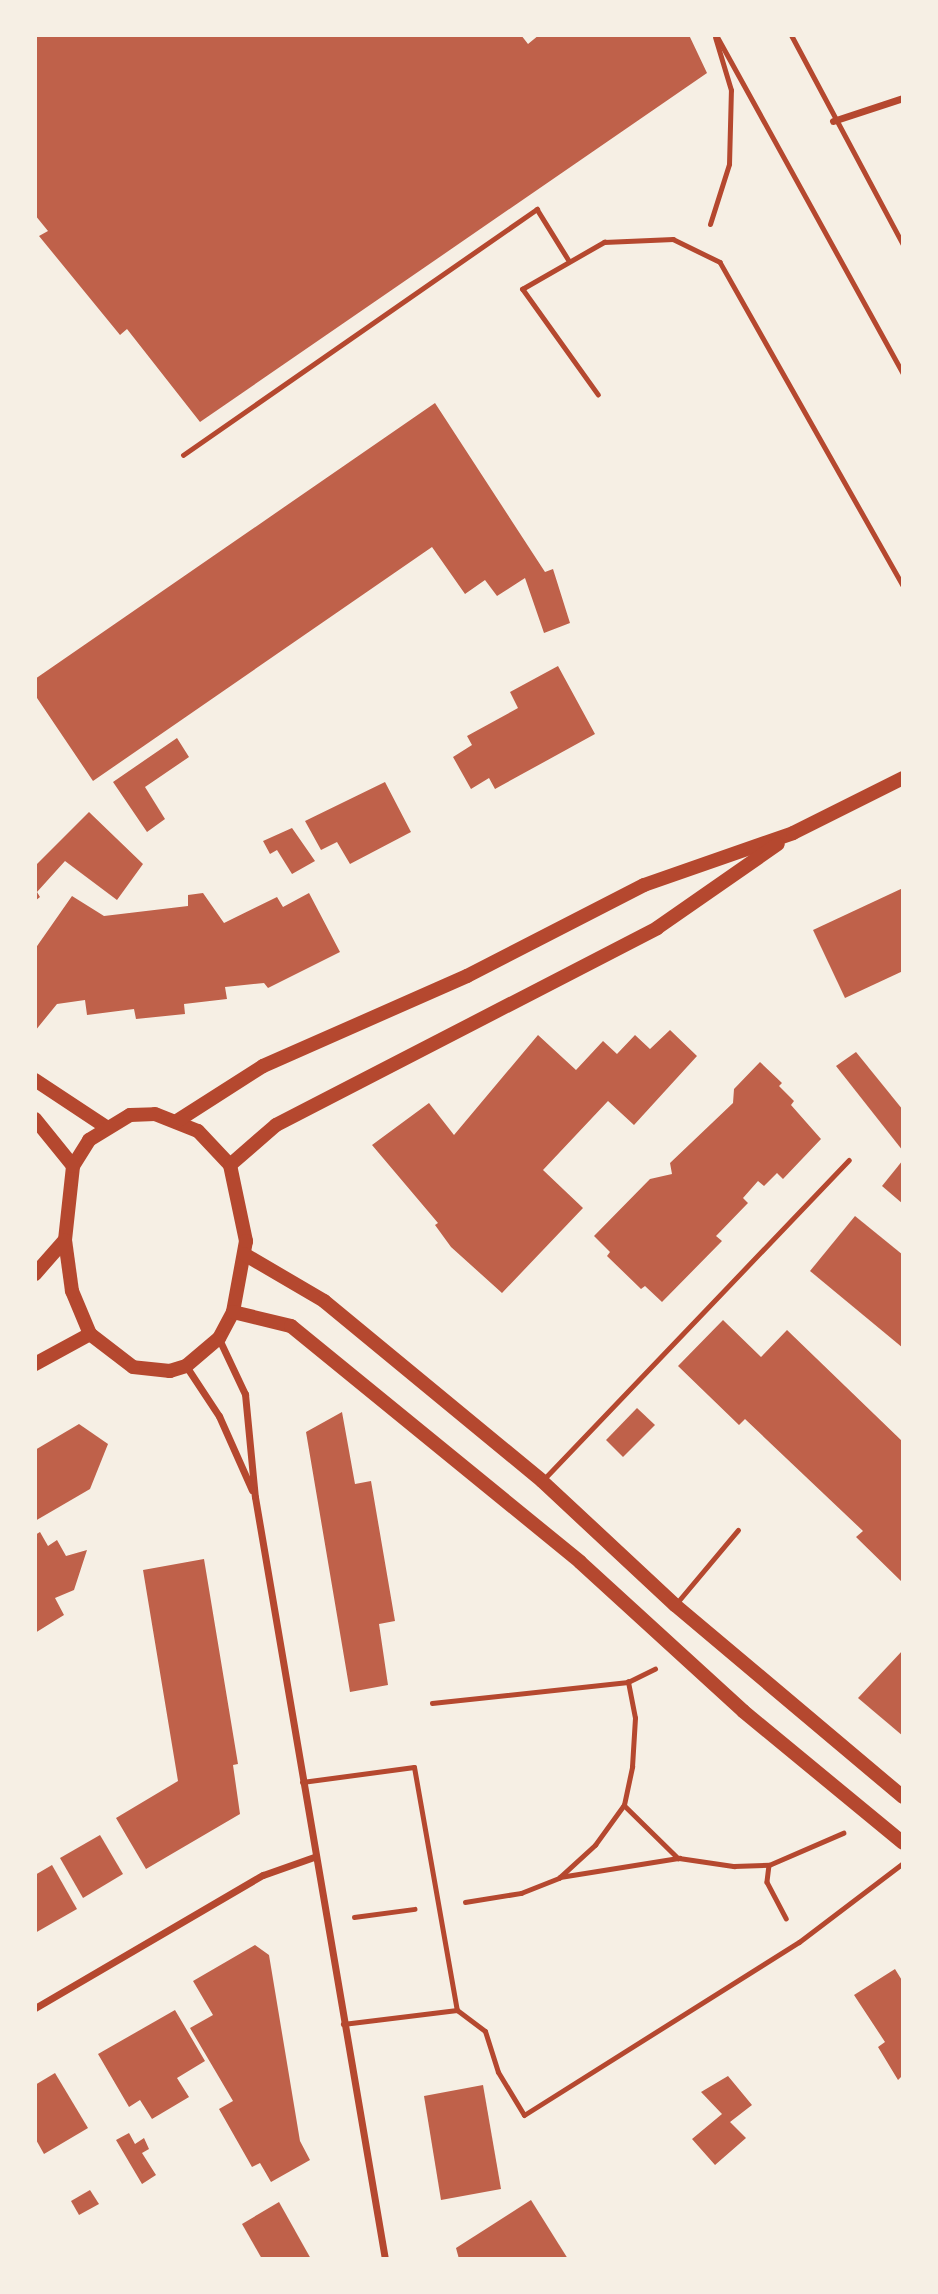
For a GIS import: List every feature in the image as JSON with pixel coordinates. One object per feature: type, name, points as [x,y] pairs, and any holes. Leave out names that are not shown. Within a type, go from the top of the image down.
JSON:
[{"type":"main road","points":[[177,1121],[263,1066],[467,976],[644,885],[793,833],[903,778]]},
{"type":"main road","points":[[230,1165],[276,1125],[657,928],[793,833]]},
{"type":"main road","points":[[35,1080],[106,1127]]},
{"type":"main road","points":[[155,1114],[177,1121],[198,1131],[230,1165],[242,1207],[244,1254],[233,1312],[219,1338],[186,1366],[170,1371],[133,1367],[90,1334],[72,1291],[65,1240],[73,1166],[89,1140],[106,1127],[130,1115],[155,1114]]},
{"type":"main road","points":[[35,1119],[73,1166]]},
{"type":"main road","points":[[35,1273],[65,1240]]},
{"type":"main road","points":[[244,1254],[324,1301],[542,1480],[675,1605],[903,1797]]},
{"type":"main road","points":[[233,1312],[291,1326],[580,1562],[743,1711],[903,1843]]},
{"type":"main road","points":[[35,1364],[90,1334]]},
{"type":"street","points":[[833,121],[903,98]]},
{"type":"street","points":[[219,1338],[245,1394],[255,1497],[314,1857],[385,2259]]},
{"type":"street","points":[[186,1366],[219,1416],[255,1497]]},
{"type":"street","points":[[35,2008],[263,1875],[314,1857]]},
{"type":"lane","points":[[710,225],[729,164],[731,90],[715,35]]},
{"type":"lane","points":[[715,35],[903,374]]},
{"type":"lane","points":[[791,35],[833,121],[903,245]]},
{"type":"lane","points":[[542,1480],[849,1160]]},
{"type":"lane","points":[[675,1605],[738,1530]]},
{"type":"lane","points":[[302,1782],[414,1767],[457,2010],[485,2031],[498,2072],[524,2115],[799,1942],[903,1863]]},
{"type":"lane","points":[[343,2024],[457,2010]]},
{"type":"path","points":[[183,455],[537,209],[568,259]]},
{"type":"path","points":[[598,394],[523,289],[568,259],[604,242],[651,237],[673,239],[720,262],[903,586]]},
{"type":"path","points":[[432,1703],[628,1682],[659,1665]]},
{"type":"path","points":[[559,1878],[595,1845],[624,1805],[635,1718],[628,1682]]},
{"type":"path","points":[[624,1805],[679,1858]]},
{"type":"path","points":[[325,1920],[521,1893],[559,1878],[679,1858],[734,1866],[769,1865],[822,1846],[854,1827]]},
{"type":"path","points":[[769,1865],[767,1882],[799,1942]]},
{"type":"building","points":[[35,35],[521,35],[528,44],[539,35],[689,35],[707,73],[200,422],[127,329],[120,335],[39,236],[48,231],[35,215]]},
{"type":"building","points":[[435,403],[545,572],[553,569],[570,623],[544,633],[525,578],[497,596],[485,580],[465,594],[432,547],[93,781],[35,695],[35,679]]},
{"type":"building","points":[[558,666],[595,734],[495,789],[489,778],[471,789],[453,757],[472,745],[467,736],[518,708],[510,692]]},
{"type":"building","points":[[177,738],[189,757],[145,787],[165,819],[147,832],[113,782]]},
{"type":"building","points":[[385,782],[411,832],[350,864],[337,842],[321,850],[305,821]]},
{"type":"building","points":[[89,812],[143,864],[117,900],[65,861],[37,892],[40,897],[35,901],[35,866]]},
{"type":"building","points":[[292,828],[315,861],[292,874],[277,850],[270,854],[263,841]]},
{"type":"building","points":[[903,888],[903,971],[845,998],[813,930]]},
{"type":"building","points":[[203,893],[224,923],[277,897],[283,907],[309,893],[340,952],[268,988],[264,983],[225,987],[227,999],[184,1004],[185,1014],[136,1019],[134,1009],[87,1015],[85,1000],[57,1004],[35,1031],[35,949],[72,896],[104,916],[188,906],[188,895]]},
{"type":"building","points":[[670,1030],[697,1056],[634,1125],[608,1101],[543,1170],[583,1208],[502,1293],[451,1247],[435,1225],[438,1223],[372,1145],[429,1103],[454,1135],[538,1035],[576,1070],[603,1041],[617,1054],[635,1035],[650,1049]]},
{"type":"building","points":[[856,1052],[903,1110],[903,1151],[836,1066]]},
{"type":"building","points":[[760,1062],[782,1083],[779,1086],[794,1101],[791,1105],[821,1139],[783,1179],[777,1173],[764,1186],[758,1181],[743,1198],[748,1203],[716,1236],[722,1241],[662,1302],[645,1286],[641,1289],[607,1256],[610,1252],[594,1236],[650,1179],[672,1174],[670,1163],[733,1103],[734,1089]]},
{"type":"building","points":[[903,1160],[903,1204],[882,1186]]},
{"type":"building","points":[[855,1216],[903,1255],[903,1348],[810,1271]]},
{"type":"building","points":[[723,1320],[761,1357],[787,1330],[903,1442],[903,1583],[856,1537],[863,1531],[745,1419],[739,1425],[678,1366]]},
{"type":"building","points":[[637,1408],[655,1425],[623,1457],[606,1440]]},
{"type":"building","points":[[342,1412],[355,1484],[371,1481],[395,1621],[379,1624],[388,1685],[350,1692],[306,1432]]},
{"type":"building","points":[[79,1424],[108,1444],[90,1489],[35,1521],[35,1450]]},
{"type":"building","points":[[40,1532],[48,1546],[57,1540],[66,1556],[87,1550],[74,1590],[55,1598],[64,1615],[35,1633],[35,1535]]},
{"type":"building","points":[[204,1559],[238,1764],[233,1765],[240,1814],[146,1869],[116,1818],[178,1781],[143,1570]]},
{"type":"building","points":[[903,1650],[903,1736],[858,1698]]},
{"type":"building","points":[[100,1835],[123,1874],[83,1898],[60,1858]]},
{"type":"building","points":[[52,1865],[77,1909],[35,1933],[35,1875]]},
{"type":"building","points":[[255,1945],[269,1955],[300,2141],[310,2160],[271,2182],[260,2163],[252,2167],[219,2109],[233,2101],[190,2028],[213,2015],[193,1981]]},
{"type":"building","points":[[895,1969],[903,1982],[903,2075],[898,2080],[878,2047],[885,2042],[854,1995]]},
{"type":"building","points":[[175,2010],[205,2061],[177,2078],[189,2097],[152,2119],[140,2100],[129,2107],[98,2054]]},
{"type":"building","points":[[55,2073],[88,2128],[44,2154],[35,2138],[35,2085]]},
{"type":"building","points":[[728,2076],[752,2105],[730,2122],[746,2138],[715,2165],[692,2139],[722,2114],[701,2092]]},
{"type":"building","points":[[483,2085],[501,2189],[441,2200],[424,2096]]},
{"type":"building","points":[[129,2133],[135,2144],[144,2138],[149,2149],[142,2153],[156,2175],[142,2184],[116,2140]]},
{"type":"building","points":[[90,2190],[99,2204],[79,2215],[71,2201]]},
{"type":"building","points":[[531,2200],[568,2259],[459,2259],[456,2248]]},
{"type":"building","points":[[279,2202],[311,2259],[262,2259],[242,2224]]}]
